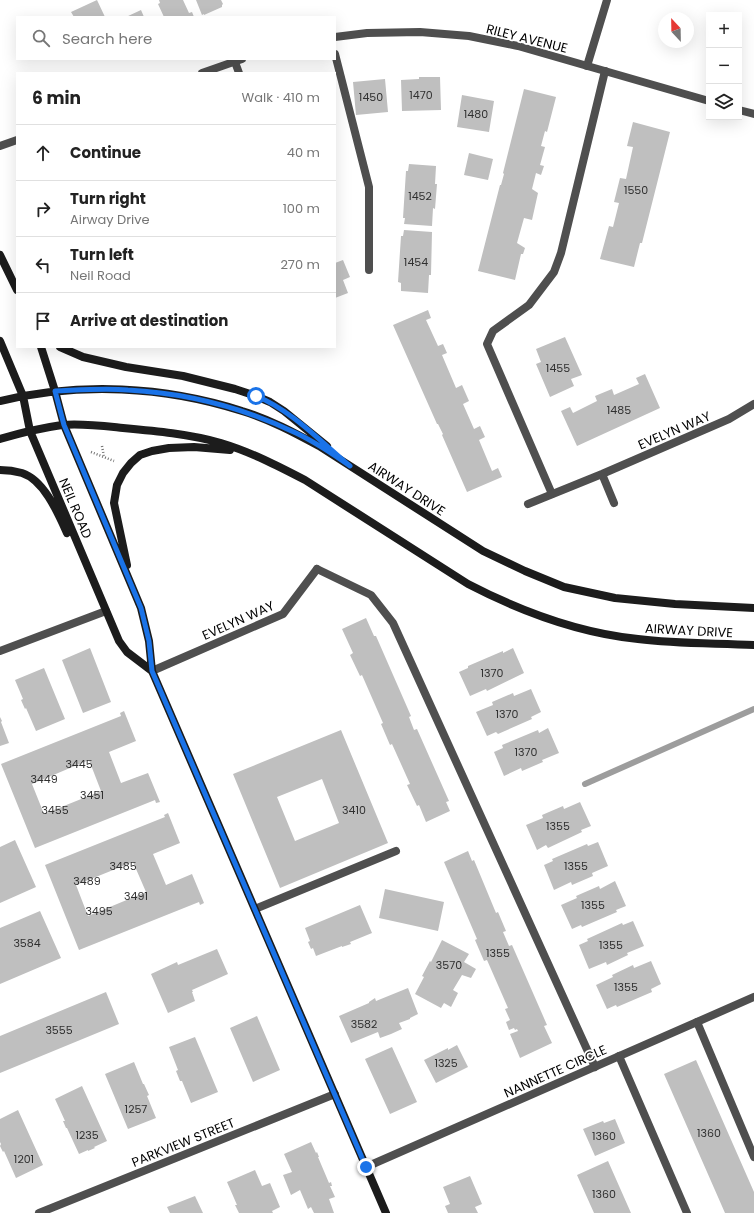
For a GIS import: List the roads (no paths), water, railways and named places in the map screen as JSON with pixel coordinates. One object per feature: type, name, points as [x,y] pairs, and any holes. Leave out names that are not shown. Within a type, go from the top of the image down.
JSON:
[{"type":"main road","points":[[0,255],[16,288]]},
{"type":"main road","name":"NEIL ROAD","points":[[0,341],[23,396],[30,431],[119,641],[127,652],[152,671]]},
{"type":"main road","name":"NEIL ROAD","points":[[41,348],[64,425],[141,608],[149,641],[152,671],[386,1213]]},
{"type":"main road","points":[[62,348],[83,357],[126,367],[183,376],[235,389],[256,396],[270,402],[284,411],[350,466]]},
{"type":"main road","name":"AIRWAY DRIVE","points":[[0,401],[55,391],[97,389],[129,390],[183,397],[243,411],[296,433],[320,446],[483,551],[525,571],[564,587],[615,598],[674,604],[754,608]]},
{"type":"main road","name":"AIRWAY DRIVE","points":[[0,439],[30,431],[64,425],[100,426],[182,435],[221,443],[250,453],[304,480],[468,584],[494,598],[536,614],[604,634],[639,639],[754,645]]},
{"type":"main road","points":[[131,583],[114,503],[117,485],[123,473],[131,463],[140,455],[169,448],[215,448],[250,453]]},
{"type":"main road","points":[[0,470],[23,473],[32,478],[50,499],[102,601]]},
{"type":"street","points":[[587,66],[607,0]]},
{"type":"street","name":"RILEY AVENUE","points":[[336,37],[367,33],[420,32],[469,36],[518,46],[706,100]]},
{"type":"street","points":[[336,58],[368,187],[369,270]]},
{"type":"street","points":[[205,72],[238,60],[239,72]]},
{"type":"street","points":[[552,494],[487,344],[493,332],[529,305],[554,272],[561,253],[605,71]]},
{"type":"street","points":[[742,111],[754,114]]},
{"type":"street","points":[[0,146],[16,140]]},
{"type":"street","name":"EVELYN WAY","points":[[528,504],[729,419],[754,404]]},
{"type":"street","points":[[602,474],[614,503]]},
{"type":"street","name":"EVELYN WAY","points":[[152,671],[283,614],[317,569],[371,595],[393,623],[595,1067]]},
{"type":"street","points":[[0,651],[106,610]]},
{"type":"street","points":[[255,909],[396,851]]},
{"type":"street","name":"NANNETTE CIRCLE","points":[[366,1167],[754,996]]},
{"type":"street","points":[[697,1022],[754,1157]]},
{"type":"street","points":[[619,1056],[687,1213]]},
{"type":"street","name":"PARKVIEW STREET","points":[[40,1213],[335,1094]]},
{"type":"waterway","points":[[585,784],[754,709]]}]
